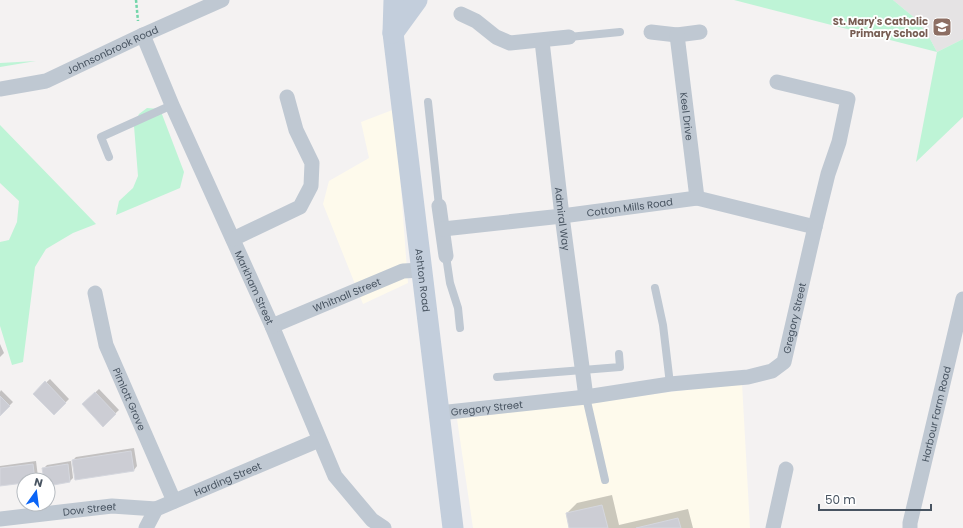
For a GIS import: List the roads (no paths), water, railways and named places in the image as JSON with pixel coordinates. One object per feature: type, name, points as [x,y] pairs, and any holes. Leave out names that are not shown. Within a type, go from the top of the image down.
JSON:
[{"type":"main road","name":"Ashton Road","points":[[394,0],[393,33],[453,528]]},
{"type":"main road","points":[[393,33],[417,0]]},
{"type":"street","name":"Johnsonbrook Road","points":[[0,89],[46,81],[141,29],[222,0]]},
{"type":"street","points":[[461,14],[476,21],[496,37],[510,43],[542,41],[569,37]]},
{"type":"street","name":"Markham Street","points":[[141,29],[172,105],[272,326],[319,440],[336,476],[376,525]]},
{"type":"street","points":[[651,32],[677,35],[700,32]]},
{"type":"street","name":"Keel Drive","points":[[677,35],[697,198]]},
{"type":"street","name":"Admiral Way","points":[[542,41],[562,216],[586,397]]},
{"type":"street","name":"Gregory Street","points":[[439,413],[586,397],[670,384],[748,377],[772,371],[784,362],[815,227],[828,174],[839,142],[848,99],[777,82]]},
{"type":"street","points":[[233,239],[300,207],[311,186],[312,164],[296,130],[288,97]]},
{"type":"street","name":"Cotton Mills Road","points":[[443,229],[562,216],[697,198],[815,227]]},
{"type":"street","points":[[439,206],[446,256]]},
{"type":"street","name":"Whitnall Street","points":[[272,326],[403,271],[422,270]]},
{"type":"street","name":"Pimlott Grove","points":[[95,293],[106,345],[174,501]]},
{"type":"street","name":"Harbour Farm Road","points":[[910,528],[910,522],[956,352],[963,299]]},
{"type":"street","name":"Harding Street","points":[[156,509],[319,440]]},
{"type":"street","points":[[772,528],[786,469]]},
{"type":"street","name":"Dow Street","points":[[0,519],[112,506],[156,509]]},
{"type":"street","points":[[146,528],[156,509]]},
{"type":"lane","points":[[569,37],[620,32]]},
{"type":"lane","points":[[428,102],[439,206]]},
{"type":"lane","points":[[108,157],[101,137],[172,105]]},
{"type":"lane","points":[[446,256],[450,283],[458,308],[460,328]]},
{"type":"lane","points":[[656,288],[663,325],[670,384]]},
{"type":"lane","points":[[497,377],[620,367],[619,354]]},
{"type":"lane","points":[[586,397],[605,480]]},
{"type":"place","name":"St. Mary's Catholic Primary School","points":[[942,27]]}]
